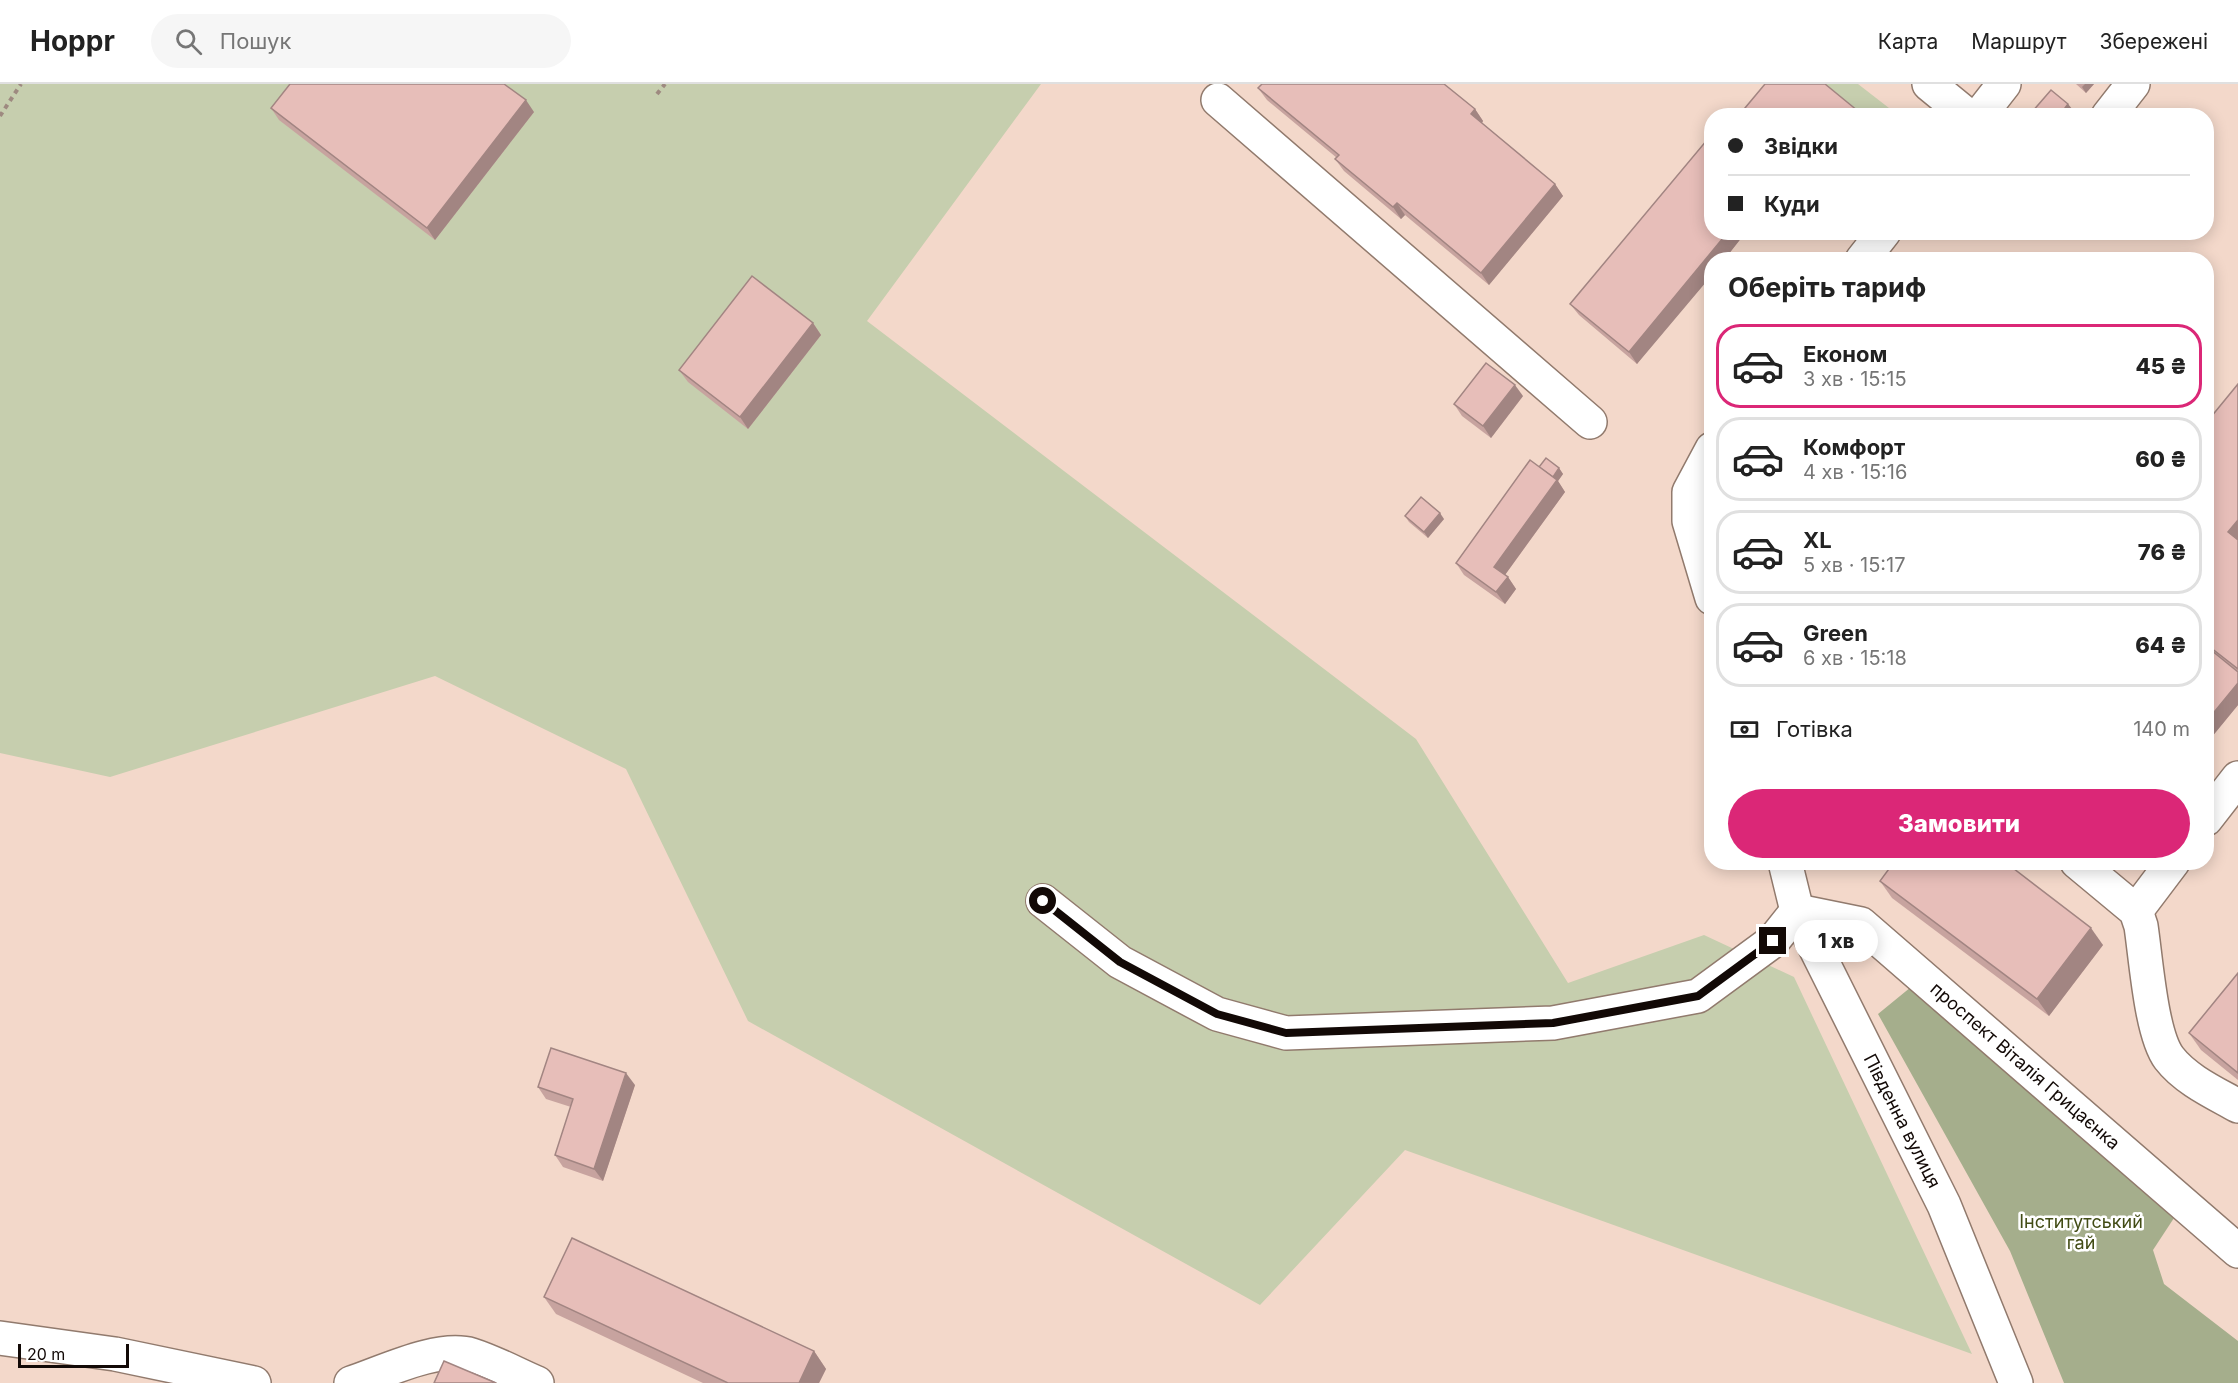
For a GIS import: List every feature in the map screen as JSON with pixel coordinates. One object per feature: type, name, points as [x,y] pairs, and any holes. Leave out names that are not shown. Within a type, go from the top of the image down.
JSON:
[{"type":"street","points":[[1929,84],[1958,108]]},
{"type":"street","points":[[1984,108],[2004,84]]},
{"type":"street","points":[[2114,108],[2133,84]]},
{"type":"street","points":[[1218,100],[1590,422]]},
{"type":"street","points":[[1868,252],[1878,240]]},
{"type":"street","points":[[1704,464],[1689,492],[1689,521],[1704,571]]},
{"type":"street","points":[[2214,809],[2238,778]]},
{"type":"street","name":"Південна вулиця","points":[[1787,870],[1797,911],[1944,1205],[2016,1383]]},
{"type":"street","points":[[2087,870],[2136,911],[2141,926],[2159,1037],[2169,1058],[2186,1075],[2238,1106]]},
{"type":"street","points":[[2136,911],[2167,870]]},
{"type":"street","points":[[1043,901],[1120,962],[1217,1014],[1286,1033],[1553,1023],[1698,996],[1773,941],[1797,911]]},
{"type":"street","name":"проспект Віталія Грицаєнка","points":[[1797,911],[1861,924],[2238,1251]]},
{"type":"street","points":[[0,1338],[115,1354],[254,1383]]},
{"type":"street","points":[[351,1383],[434,1355],[455,1353],[472,1355],[537,1383]]},
{"type":"path","points":[[0,116],[21,84]]},
{"type":"path","points":[[657,94],[665,84]]},
{"type":"green space","points":[[0,84],[1041,84],[867,321],[1416,739],[1568,983],[1704,935],[1794,977],[1972,1354],[1405,1150],[1260,1305],[748,1021],[626,769],[435,676],[110,777],[0,753]]},
{"type":"green space","points":[[1819,84],[1858,84],[1889,108],[1849,108]]},
{"type":"green space","name":"Інститутський гай","points":[[1911,987],[2174,1218],[2153,1250],[2164,1284],[2238,1341],[2238,1383],[2064,1383],[2010,1251],[1878,1014]]},
{"type":"building","points":[[290,84],[504,84],[526,100],[427,228],[271,108]]},
{"type":"building","points":[[1262,84],[1444,84],[1475,109],[1471,114],[1555,184],[1481,273],[1397,203],[1393,207],[1335,159],[1339,155],[1258,88]]},
{"type":"building","points":[[1765,84],[1825,84],[1854,108],[1745,108]]},
{"type":"building","points":[[2051,90],[2068,104],[2065,108],[2035,108]]},
{"type":"building","points":[[1704,144],[1704,240],[1721,240],[1712,252],[1704,252],[1704,261],[1629,352],[1570,304]]},
{"type":"building","points":[[752,276],[813,323],[740,417],[679,370]]},
{"type":"building","points":[[1486,363],[1515,385],[1483,426],[1454,404]]},
{"type":"building","points":[[2238,384],[2238,520],[2228,532],[2238,540],[2238,669],[2214,650],[2214,413]]},
{"type":"building","points":[[1546,458],[1559,468],[1553,477],[1539,467]]},
{"type":"building","points":[[1530,460],[1557,480],[1494,567],[1508,577],[1496,592],[1456,563]]},
{"type":"building","points":[[1421,497],[1440,513],[1424,532],[1405,516]]},
{"type":"building","points":[[2214,652],[2238,672],[2238,683],[2214,712]]},
{"type":"building","points":[[1888,870],[2015,870],[2091,928],[2037,999],[1880,881]]},
{"type":"building","points":[[2238,973],[2238,1073],[2189,1033]]},
{"type":"building","points":[[551,1048],[626,1073],[594,1169],[555,1155],[573,1099],[538,1087]]},
{"type":"building","points":[[572,1238],[814,1351],[799,1383],[728,1383],[544,1297]]},
{"type":"building","points":[[444,1361],[496,1383],[434,1383]]},
{"type":"route","points":[[1043,901],[1120,962],[1217,1014],[1286,1033],[1553,1023],[1698,996],[1773,941]]}]
